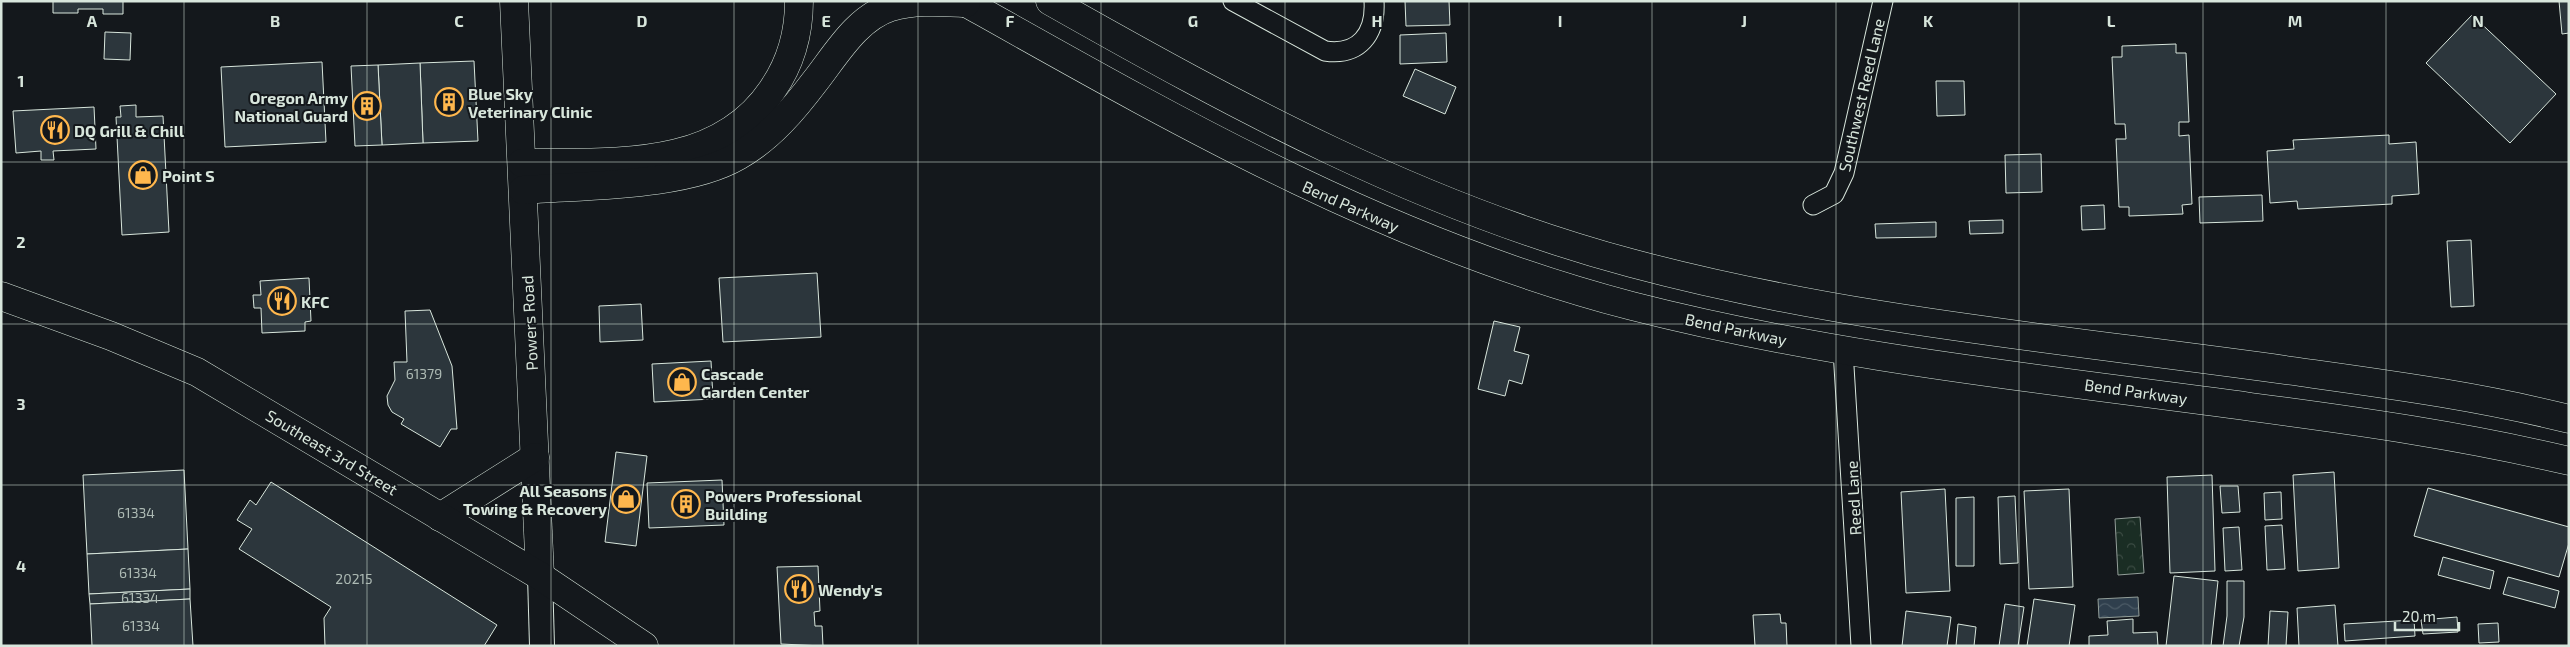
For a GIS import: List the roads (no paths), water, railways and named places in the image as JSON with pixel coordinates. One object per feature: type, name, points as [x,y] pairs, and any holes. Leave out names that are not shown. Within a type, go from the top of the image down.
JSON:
[{"type":"main road","name":"Powers Road","points":[[514,1],[540,576]]},
{"type":"main road","points":[[522,163],[665,156],[692,150],[724,136],[756,110],[781,77],[793,49],[798,30],[800,1]]},
{"type":"main road","points":[[1050,1],[1209,90],[1352,162],[1486,218],[1631,264],[1715,283],[1867,312],[2393,385],[2488,401],[2569,418]]},
{"type":"main road","points":[[523,190],[664,179],[694,173],[725,163],[758,143],[778,126],[852,34],[870,16],[903,4],[965,2]]},
{"type":"main road","name":"Bend Parkway","points":[[965,2],[1224,144],[1328,196],[1435,242],[1534,278],[1635,306],[1733,329],[1843,350],[2383,426],[2496,445],[2569,462]]},
{"type":"main road","name":"Southeast 3rd Street","points":[[1,296],[111,336],[197,372],[540,576],[644,646]]},
{"type":"main road","points":[[440,516],[535,457]]},
{"type":"street","points":[[1233,1],[1325,51],[1338,53],[1352,48],[1364,40],[1371,28],[1375,14],[1374,1]]},
{"type":"street","name":"Southwest Reed Lane","points":[[1813,205],[1834,194],[1844,174],[1883,1]]},
{"type":"street","name":"Reed Lane","points":[[1843,350],[1861,646]]},
{"type":"street","name":"Powers Road","points":[[540,576],[542,646]]},
{"type":"water","points":[[2138,597],[2139,616],[2099,618],[2098,599]]},
{"type":"place","name":"Blue Sky Veterinary Clinic","points":[[449,102]]},
{"type":"place","name":"Oregon Army National Guard","points":[[367,106]]},
{"type":"place","name":"DQ Grill & Chill","points":[[55,130]]},
{"type":"place","name":"Point S","points":[[143,175]]},
{"type":"place","name":"KFC","points":[[282,301]]},
{"type":"place","name":"Cascade Garden Center","points":[[682,382]]},
{"type":"place","name":"All Seasons Towing & Recovery","points":[[626,499]]},
{"type":"place","name":"Powers Professional Building","points":[[686,504]]},
{"type":"place","name":"Wendy's","points":[[799,589]]}]
